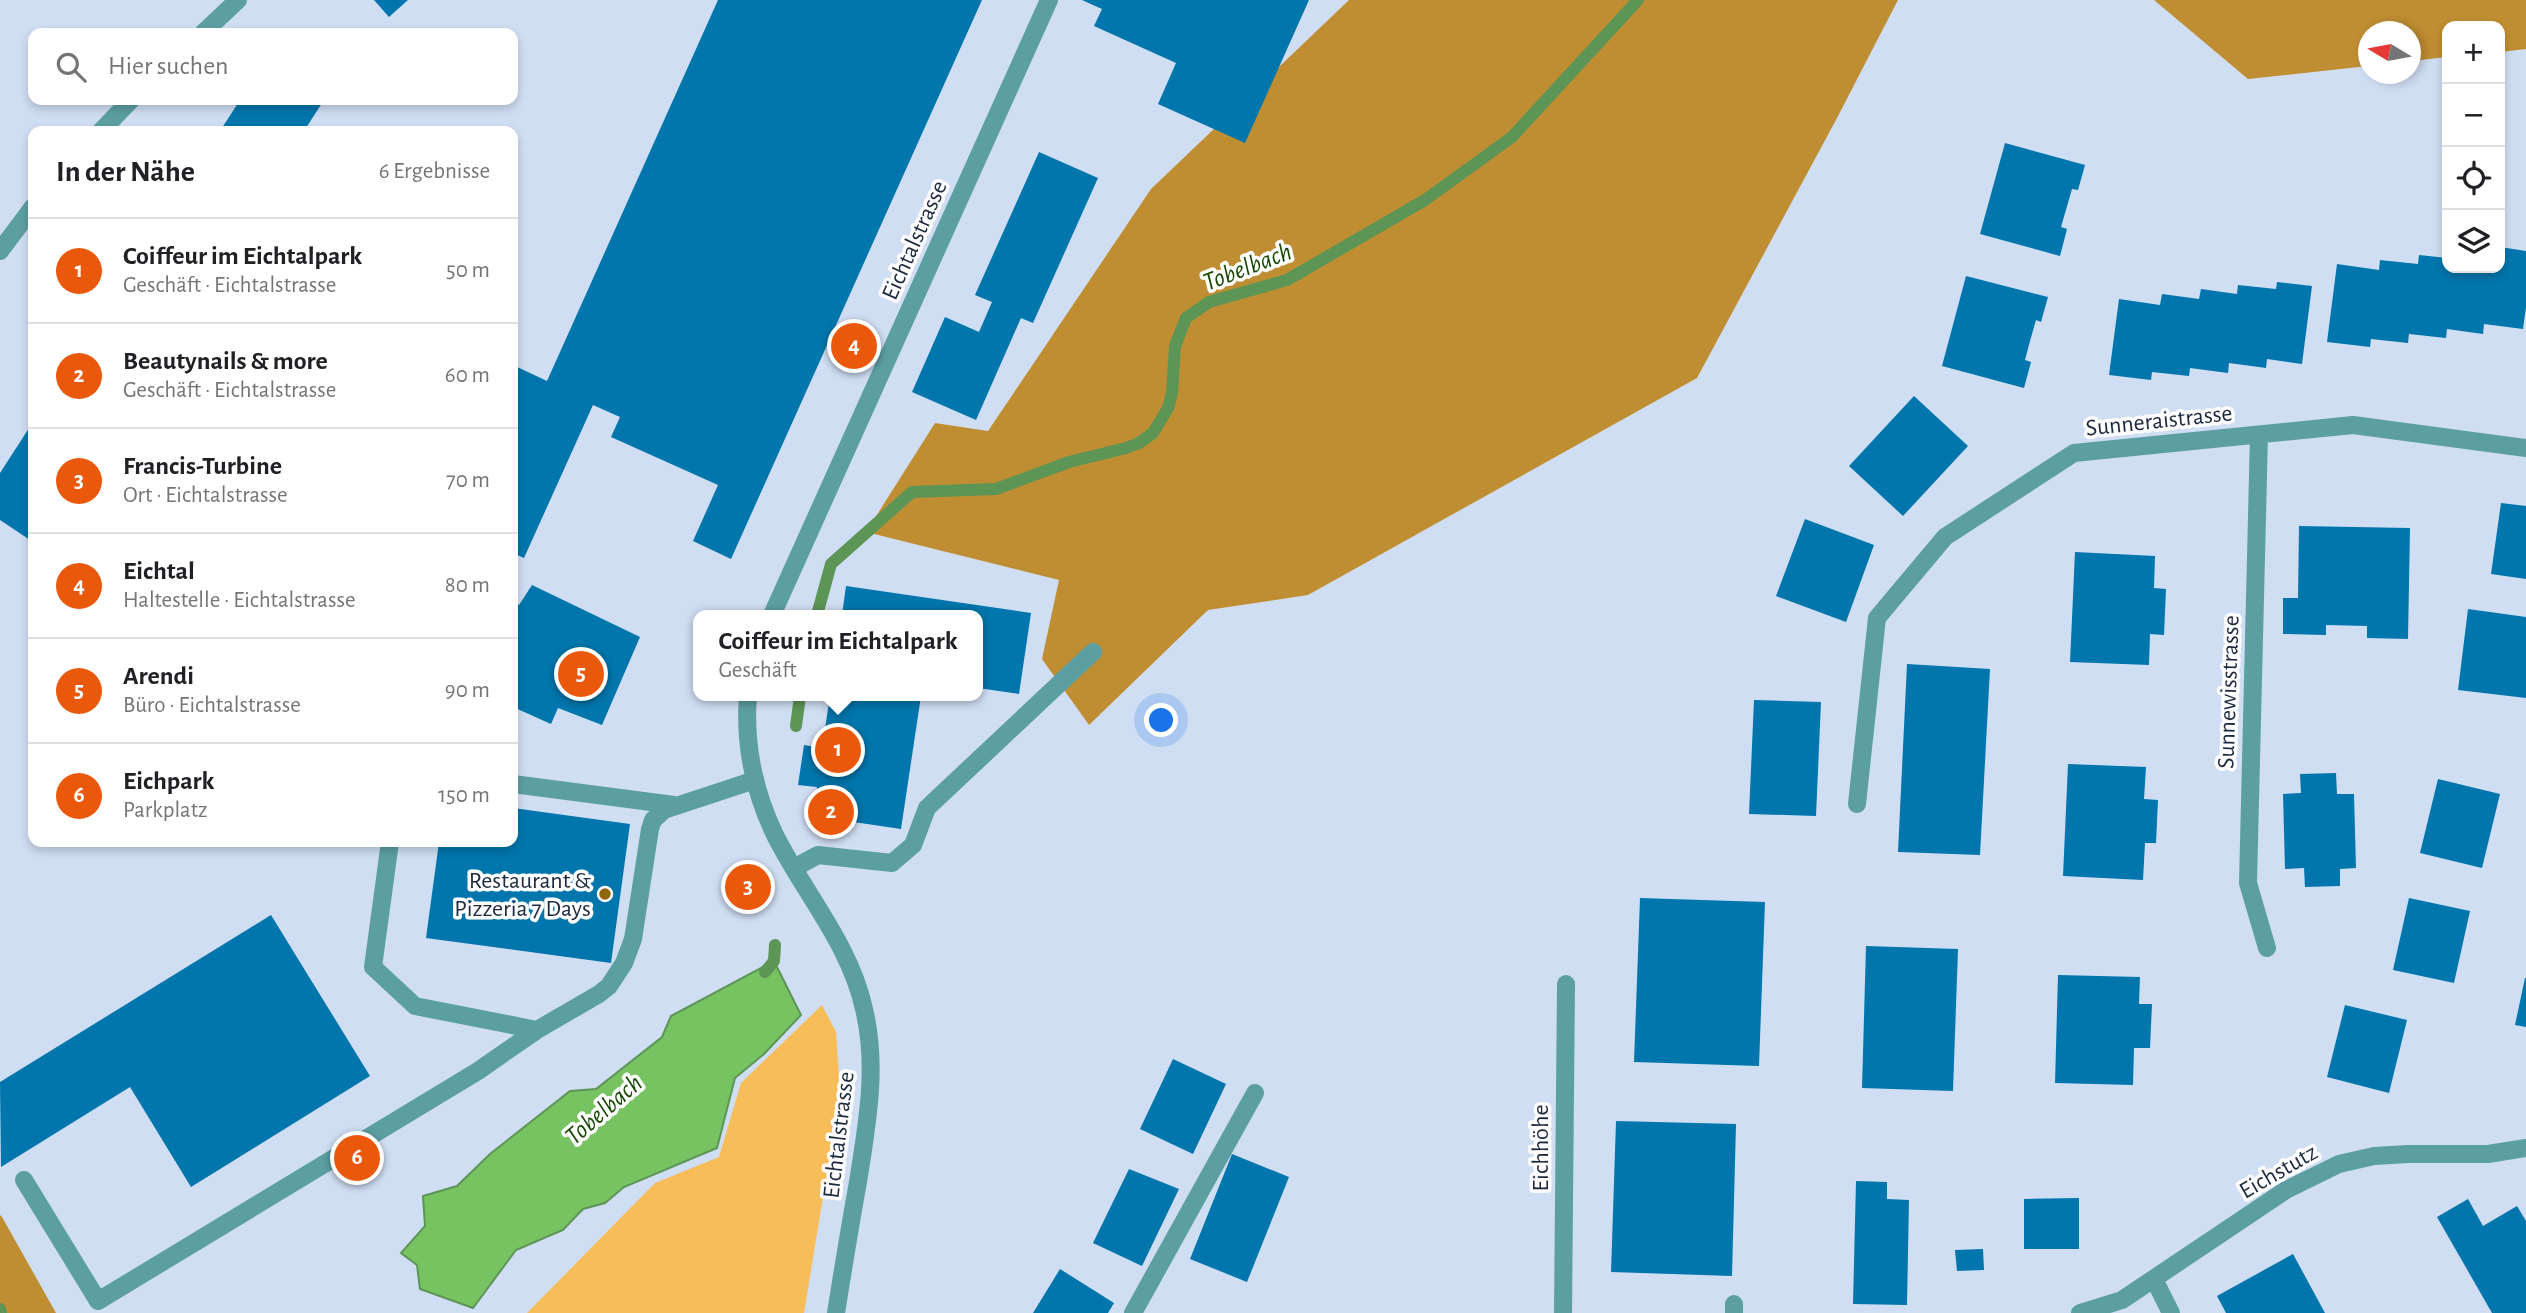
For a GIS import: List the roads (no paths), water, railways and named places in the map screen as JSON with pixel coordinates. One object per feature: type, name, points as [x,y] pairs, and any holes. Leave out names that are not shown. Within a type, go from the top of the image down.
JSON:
[{"type":"street","points":[[208,28],[238,0]]},
{"type":"street","name":"Eichtalstrasse","points":[[774,610],[1049,0]]},
{"type":"street","points":[[106,126],[126,105]]},
{"type":"street","points":[[0,251],[28,214]]},
{"type":"street","name":"Sunneraistrasse","points":[[1857,804],[1877,618],[1945,537],[2074,453],[2353,425],[2526,448]]},
{"type":"street","name":"Sunnewisstrasse","points":[[2259,435],[2248,883],[2267,948]]},
{"type":"street","points":[[794,868],[818,855],[892,863],[913,845],[927,808],[1093,652]]},
{"type":"street","name":"Eichtalstrasse","points":[[748,701],[747,741],[755,780],[774,833],[837,939],[854,976],[864,1008],[872,1057],[870,1106],[836,1313]]},
{"type":"street","points":[[24,1181],[98,1301],[478,1071],[537,1030],[599,994],[609,986],[624,963],[633,939],[650,829],[658,814],[674,805],[755,780]]},
{"type":"street","points":[[518,785],[674,805]]},
{"type":"street","points":[[389,847],[373,967],[415,1006],[537,1030]]},
{"type":"street","name":"Eichhöhe","points":[[1563,1313],[1566,984]]},
{"type":"street","points":[[1133,1313],[1255,1093]]},
{"type":"street","name":"Eichstutz","points":[[2080,1313],[2122,1300],[2286,1190],[2339,1164],[2374,1156],[2488,1154],[2526,1148]]},
{"type":"street","points":[[2154,1279],[2171,1313]]},
{"type":"water","points":[[774,961],[801,1015],[764,1054],[735,1078],[717,1148],[624,1187],[605,1203],[583,1209],[563,1230],[516,1250],[473,1308],[420,1289],[417,1265],[401,1253],[425,1226],[423,1196],[457,1186],[490,1154],[570,1091],[596,1089],[662,1037],[671,1016]]},
{"type":"waterway","name":"Tobelbach","points":[[818,610],[831,564],[912,492],[996,489],[1069,462],[1126,448],[1153,433],[1168,408],[1172,393],[1175,346],[1186,318],[1209,302],[1287,280],[1425,200],[1512,137],[1638,0]]},
{"type":"waterway","name":"Tobelbach","points":[[796,726],[799,701]]},
{"type":"waterway","name":"Tobelbach","points":[[765,972],[774,961],[775,945]]},
{"type":"waterway","name":"Tobelbach","points":[[0,1309],[1,1313]]},
{"type":"place","name":"Eichtal","points":[[854,346]]},
{"type":"place","name":"Arendi","points":[[581,674]]},
{"type":"place","name":"Coiffeur im Eichtalpark","points":[[838,750]]},
{"type":"place","name":"Beautynails & more","points":[[831,812]]},
{"type":"place","name":"Francis-Turbine","points":[[748,887]]},
{"type":"place","name":"Restaurant & Pizzeria 7 Days","points":[[605,894]]},
{"type":"place","name":"Eichpark","points":[[357,1158]]}]
